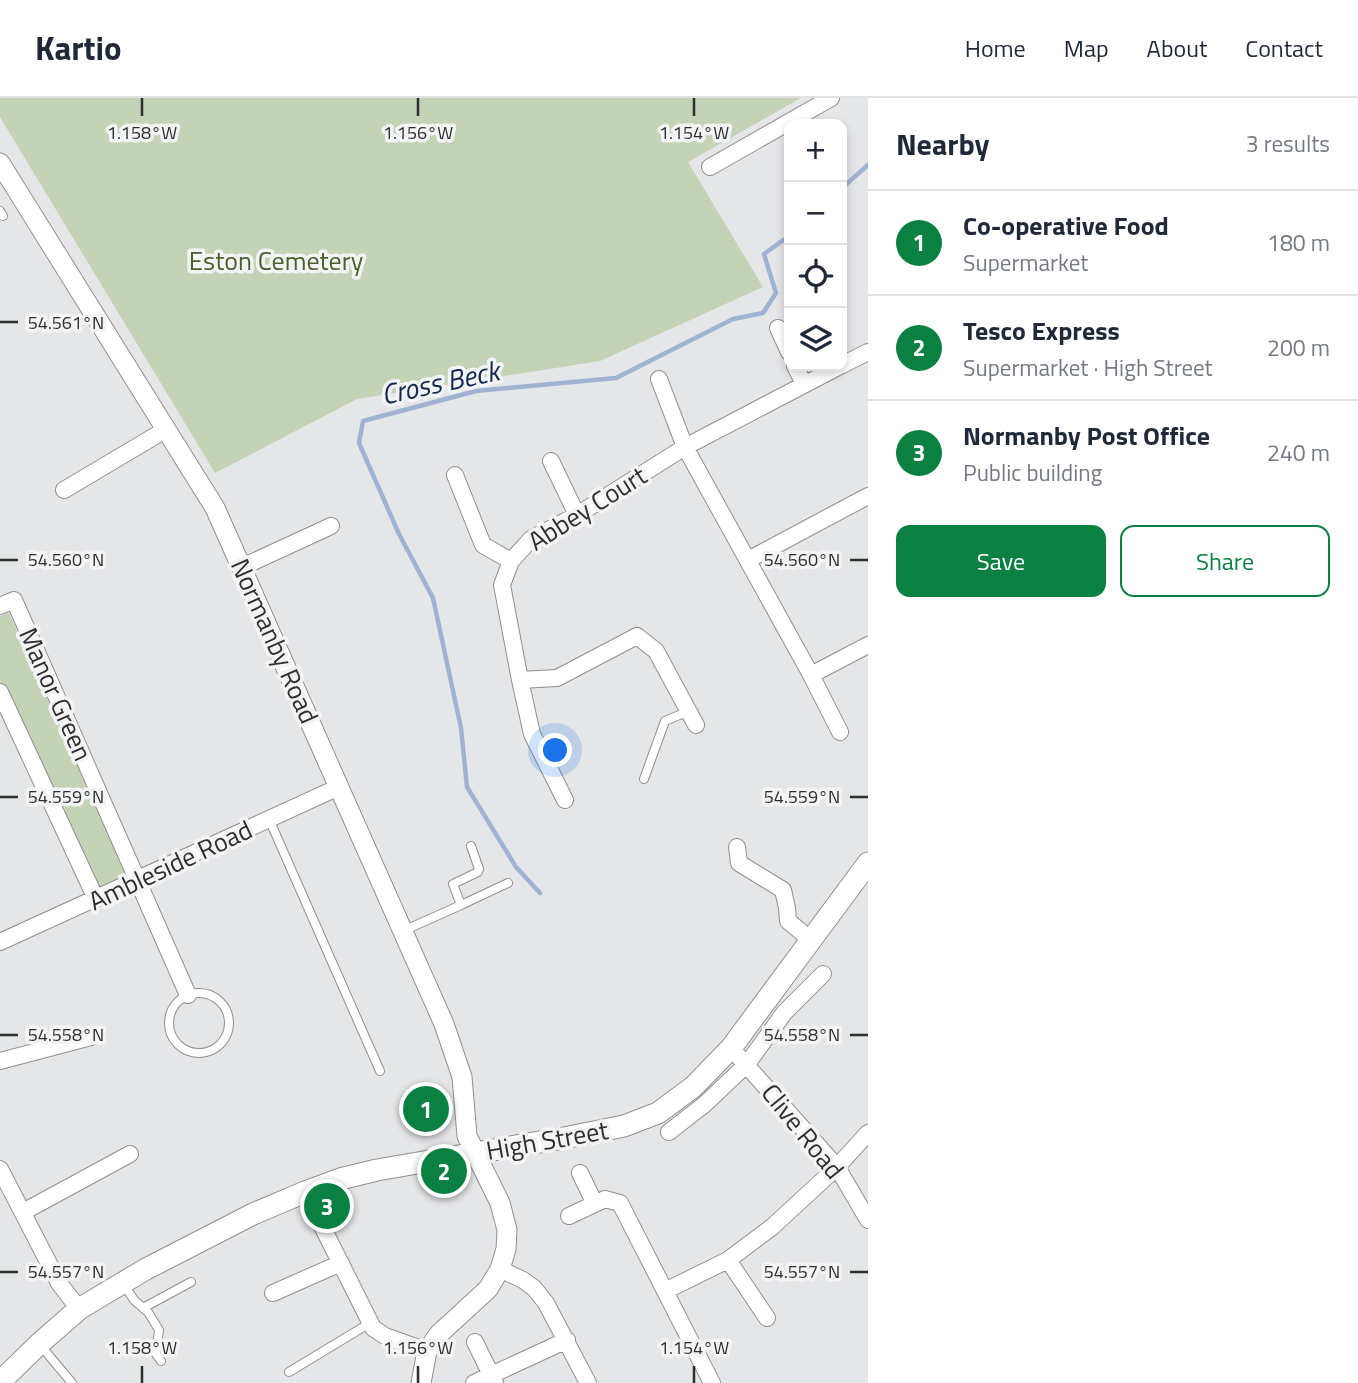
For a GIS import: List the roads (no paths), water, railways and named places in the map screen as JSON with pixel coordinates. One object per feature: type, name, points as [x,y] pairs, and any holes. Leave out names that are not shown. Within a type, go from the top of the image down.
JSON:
[{"type":"main road","name":"High Street","points":[[0,1382],[39,1343],[79,1309],[253,1214],[305,1192],[340,1179],[377,1170],[569,1137],[624,1125],[658,1113],[693,1087],[731,1048],[811,940],[866,872]]},
{"type":"street","points":[[710,167],[831,98]]},
{"type":"street","name":"Normanby Road","points":[[0,163],[215,508],[243,568],[444,1024],[462,1077],[467,1136],[500,1203],[507,1230],[506,1249],[500,1269]]},
{"type":"street","points":[[778,328],[784,341]]},
{"type":"street","name":"Abbey Court","points":[[847,362],[868,352]]},
{"type":"street","points":[[798,371],[804,384]]},
{"type":"street","name":"Abbey Court","points":[[565,800],[532,734],[502,584],[511,561],[530,539],[577,515],[685,447],[829,371]]},
{"type":"street","points":[[659,379],[685,447],[840,732]]},
{"type":"street","points":[[64,490],[166,430]]},
{"type":"street","points":[[551,461],[577,515]]},
{"type":"street","points":[[455,475],[483,545],[511,561]]},
{"type":"street","points":[[748,560],[868,496]]},
{"type":"street","points":[[243,568],[331,526]]},
{"type":"street","name":"Manor Green","points":[[0,606],[15,600],[137,880]]},
{"type":"street","points":[[520,680],[557,678],[637,636],[656,651],[693,718]]},
{"type":"street","points":[[811,675],[868,645]]},
{"type":"street","name":"Manor Green","points":[[0,692],[96,899]]},
{"type":"street","name":"Ambleside Road","points":[[0,942],[339,787]]},
{"type":"street","points":[[737,847],[739,863],[783,890],[788,920],[811,940]]},
{"type":"street","points":[[137,880],[188,995]]},
{"type":"street","points":[[669,1132],[705,1104],[747,1064],[784,1013],[823,974]]},
{"type":"street","points":[[0,1061],[91,1037]]},
{"type":"street","name":"Clive Road","points":[[731,1048],[837,1167],[868,1220]]},
{"type":"street","points":[[664,1291],[728,1260],[772,1227],[837,1167],[868,1133]]},
{"type":"street","points":[[23,1212],[130,1154]]},
{"type":"street","points":[[0,1170],[59,1283],[79,1309]]},
{"type":"street","points":[[580,1173],[600,1201]]},
{"type":"street","points":[[305,1192],[373,1328],[385,1336],[427,1351]]},
{"type":"street","points":[[569,1216],[600,1201],[620,1203],[712,1383]]},
{"type":"street","points":[[728,1260],[767,1318]]},
{"type":"street","points":[[273,1293],[341,1264]]},
{"type":"street","points":[[421,1383],[427,1351],[439,1334],[488,1289],[500,1269],[534,1288],[546,1303],[588,1383]]},
{"type":"street","points":[[474,1383],[493,1379],[567,1340]]},
{"type":"street","points":[[475,1342],[493,1379]]},
{"type":"lane","points":[[643,779],[664,721],[693,718]]},
{"type":"lane","points":[[269,819],[380,1071]]},
{"type":"lane","points":[[461,905],[453,884],[479,869],[471,846]]},
{"type":"lane","points":[[403,931],[508,883]]},
{"type":"lane","points":[[188,995],[212,995],[227,1010],[230,1025],[227,1035],[213,1050],[194,1053],[184,1049],[171,1033],[169,1018],[173,1008],[179,1000],[188,995]]},
{"type":"lane","points":[[143,1308],[191,1282]]},
{"type":"lane","points":[[123,1283],[134,1300],[148,1312],[159,1331],[156,1354],[161,1361]]},
{"type":"lane","points":[[289,1372],[370,1323]]},
{"type":"lane","points":[[39,1343],[72,1383]]},
{"type":"waterway","name":"Cross Beck","points":[[847,184],[868,165]]},
{"type":"waterway","name":"Cross Beck","points":[[540,893],[516,867],[467,787],[461,728],[433,598],[399,534],[359,443],[363,421],[476,391],[616,378],[733,319],[763,313],[776,293],[764,254],[784,240]]},
{"type":"place","name":"Co-operative Food","points":[[426,1109]]},
{"type":"place","name":"Tesco Express","points":[[444,1171]]},
{"type":"place","name":"Normanby Post Office","points":[[327,1206]]},
{"type":"park label","name":"Eston Cemetery","points":[[276,260]]}]
